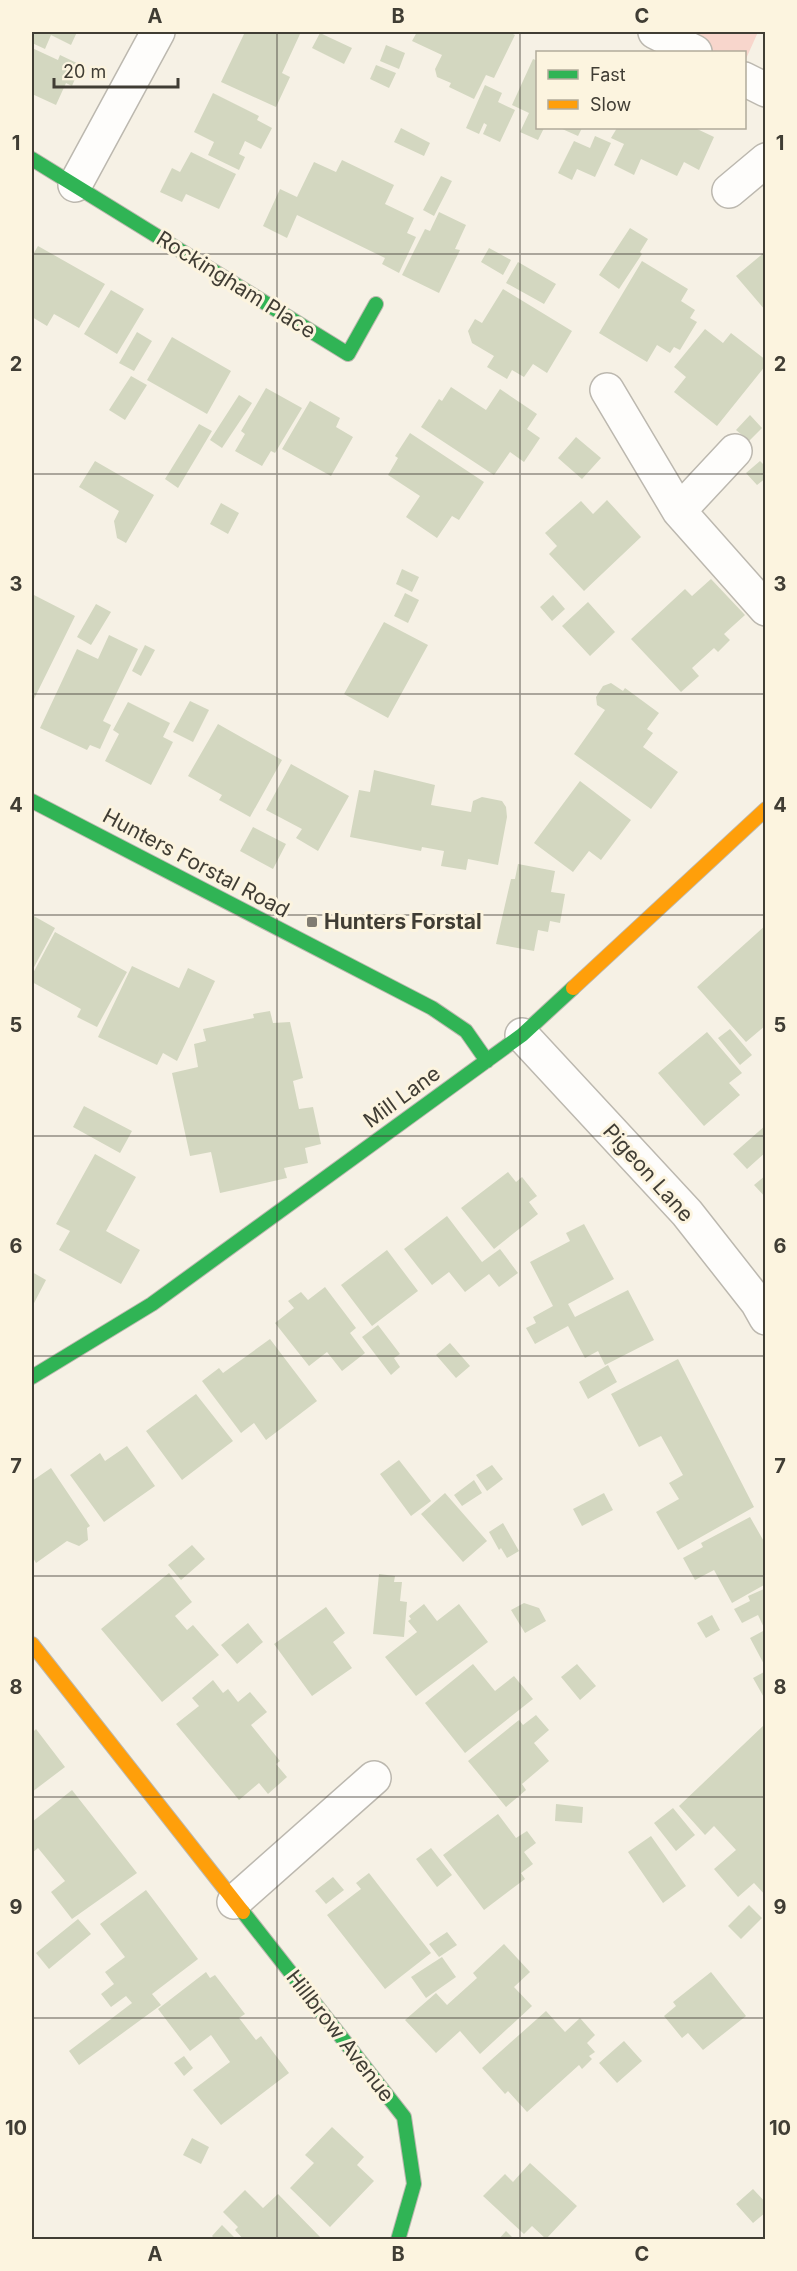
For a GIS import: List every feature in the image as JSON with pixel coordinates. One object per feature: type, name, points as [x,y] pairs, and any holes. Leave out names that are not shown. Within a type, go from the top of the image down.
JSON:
[{"type":"street","points":[[75,185],[158,32]]},
{"type":"street","points":[[656,32],[693,51]]},
{"type":"street","points":[[746,80],[765,90]]},
{"type":"street","name":"Rockingham Place","points":[[32,159],[348,354],[376,304]]},
{"type":"street","points":[[729,191],[765,160]]},
{"type":"street","points":[[607,390],[679,511],[765,609]]},
{"type":"street","points":[[679,511],[735,451]]},
{"type":"street","name":"Hunters Forstal Road","points":[[32,801],[432,1008],[465,1031],[487,1061]]},
{"type":"street","name":"Mill Lane","points":[[32,1377],[152,1304],[522,1035],[765,809]]},
{"type":"street","name":"Pigeon Lane","points":[[522,1035],[687,1214],[757,1302],[765,1318]]},
{"type":"street","name":"Hillbrow Avenue","points":[[32,1644],[404,2118],[414,2184],[399,2240]]},
{"type":"street","points":[[234,1902],[374,1778]]},
{"type":"shaded area","points":[[654,32],[758,32],[746,59],[746,51],[692,51]]},
{"type":"building","points":[[32,32],[77,32],[71,45],[51,35],[45,49],[32,43]]},
{"type":"building","points":[[245,32],[295,32],[300,34],[282,73],[290,77],[276,107],[221,82]]},
{"type":"building","points":[[417,32],[509,32],[515,35],[494,78],[486,75],[474,99],[449,87],[451,83],[437,77],[435,69],[442,55],[412,41]]},
{"type":"building","points":[[320,33],[352,48],[344,64],[312,48]]},
{"type":"building","points":[[386,45],[405,53],[399,69],[380,61]]},
{"type":"building","points":[[32,48],[58,60],[60,55],[81,65],[72,86],[66,83],[56,105],[32,94]]},
{"type":"building","points":[[533,59],[536,60],[536,129],[544,129],[538,140],[520,132],[529,113],[512,105]]},
{"type":"building","points":[[376,65],[396,73],[389,88],[370,79]]},
{"type":"building","points":[[485,85],[502,93],[498,102],[515,110],[500,142],[483,134],[487,125],[484,123],[479,134],[466,128]]},
{"type":"building","points":[[213,93],[259,116],[257,120],[272,128],[261,149],[245,141],[239,154],[245,157],[239,170],[208,155],[214,142],[194,132]]},
{"type":"building","points":[[401,128],[430,143],[424,156],[394,142]]},
{"type":"building","points":[[562,129],[582,129],[578,136]]},
{"type":"building","points":[[616,129],[697,129],[714,137],[699,170],[684,162],[677,176],[641,159],[634,175],[614,165],[624,144],[611,138]]},
{"type":"building","points":[[595,136],[611,143],[595,177],[577,169],[572,180],[558,173],[574,141],[590,148]]},
{"type":"building","points":[[191,152],[236,174],[219,209],[186,194],[182,202],[160,192],[172,168],[180,172]]},
{"type":"building","points":[[342,160],[394,185],[385,204],[414,218],[407,233],[416,237],[399,273],[382,264],[385,258],[297,215],[287,238],[263,226],[280,189],[297,197],[314,162],[336,172]]},
{"type":"building","points":[[441,176],[452,181],[434,216],[423,210]]},
{"type":"building","points":[[439,212],[466,225],[455,249],[460,250],[439,293],[402,275],[425,229],[430,231]]},
{"type":"building","points":[[630,228],[648,239],[640,252],[642,254],[619,289],[599,275]]},
{"type":"building","points":[[38,246],[105,284],[79,328],[54,314],[47,326],[32,317],[32,256]]},
{"type":"building","points":[[489,248],[511,260],[503,275],[481,262]]},
{"type":"building","points":[[766,251],[766,311],[736,276]]},
{"type":"building","points":[[642,261],[688,289],[681,301],[695,310],[690,318],[697,322],[680,350],[674,347],[670,353],[657,345],[647,362],[599,333]]},
{"type":"building","points":[[518,262],[556,284],[544,304],[506,283]]},
{"type":"building","points":[[503,289],[572,331],[547,373],[533,364],[524,377],[512,370],[507,379],[487,367],[494,356],[472,343],[468,331],[475,319],[482,323]]},
{"type":"building","points":[[111,290],[144,309],[117,354],[84,334]]},
{"type":"building","points":[[705,329],[723,343],[731,333],[766,360],[766,365],[717,426],[674,392],[686,377],[674,367]]},
{"type":"building","points":[[137,332],[152,341],[134,371],[119,363]]},
{"type":"building","points":[[172,337],[231,371],[207,414],[147,380]]},
{"type":"building","points":[[131,376],[147,385],[125,420],[109,410]]},
{"type":"building","points":[[451,387],[486,410],[500,389],[537,414],[527,429],[540,438],[524,462],[510,452],[494,475],[421,427],[439,399],[442,401]]},
{"type":"building","points":[[266,388],[302,408],[275,453],[271,451],[262,466],[235,451],[245,434],[241,431]]},
{"type":"building","points":[[239,395],[252,403],[222,448],[210,440]]},
{"type":"building","points":[[310,401],[340,418],[336,427],[353,437],[331,476],[282,449]]},
{"type":"building","points":[[750,415],[762,428],[749,441],[736,430]]},
{"type":"building","points":[[199,424],[212,431],[178,488],[165,479]]},
{"type":"building","points":[[410,433],[484,482],[459,520],[452,516],[437,538],[406,517],[420,496],[388,475],[398,458],[395,456]]},
{"type":"building","points":[[576,437],[601,458],[582,479],[558,458]]},
{"type":"building","points":[[95,461],[154,495],[126,543],[117,538],[114,521],[119,511],[79,487]]},
{"type":"building","points":[[760,461],[766,467],[766,478],[757,485],[746,473]]},
{"type":"building","points":[[607,500],[641,537],[584,591],[549,554],[557,546],[545,533],[581,501],[593,514]]},
{"type":"building","points":[[221,503],[239,513],[228,534],[210,524]]},
{"type":"building","points":[[402,569],[419,577],[412,592],[396,584]]},
{"type":"building","points":[[711,579],[745,615],[724,634],[730,640],[718,652],[714,648],[692,668],[699,676],[681,692],[631,639],[685,589],[692,596]]},
{"type":"building","points":[[405,593],[419,600],[408,623],[394,616]]},
{"type":"building","points":[[32,594],[75,616],[32,703]]},
{"type":"building","points":[[553,595],[565,609],[552,621],[540,607]]},
{"type":"building","points":[[588,602],[615,632],[590,656],[562,626]]},
{"type":"building","points":[[96,604],[111,612],[91,645],[77,637]]},
{"type":"building","points":[[384,622],[428,645],[388,718],[344,694]]},
{"type":"building","points":[[109,635],[138,649],[103,721],[111,725],[100,749],[90,745],[87,750],[40,728],[77,649],[98,659]]},
{"type":"building","points":[[145,645],[155,650],[141,676],[132,671]]},
{"type":"building","points":[[611,683],[623,691],[625,688],[659,713],[647,729],[653,733],[643,747],[678,772],[651,809],[574,754],[605,710],[597,705],[596,697],[603,686]]},
{"type":"building","points":[[190,701],[209,710],[193,742],[173,732]]},
{"type":"building","points":[[128,702],[170,723],[163,737],[173,742],[151,785],[105,761],[119,734],[113,730]]},
{"type":"building","points":[[218,724],[282,760],[250,817],[219,800],[222,795],[188,776]]},
{"type":"building","points":[[291,764],[349,796],[318,851],[296,838],[302,829],[266,810]]},
{"type":"building","points":[[374,770],[435,785],[431,805],[471,812],[473,801],[482,797],[502,801],[506,807],[507,817],[498,865],[468,859],[466,870],[441,866],[444,851],[422,847],[421,851],[350,837],[359,790],[370,792]]},
{"type":"building","points":[[580,781],[631,820],[601,860],[589,851],[573,872],[534,843]]},
{"type":"building","points":[[253,827],[286,844],[273,869],[240,851]]},
{"type":"building","points":[[518,864],[555,871],[551,892],[565,894],[560,923],[550,921],[548,932],[538,930],[534,951],[496,944],[511,879],[515,879]]},
{"type":"building","points":[[32,915],[55,928],[32,971]]},
{"type":"building","points":[[766,925],[766,1025],[746,1042],[697,987]]},
{"type":"building","points":[[55,932],[127,972],[97,1027],[77,1017],[81,1009],[32,982],[32,975]]},
{"type":"building","points":[[132,966],[179,988],[188,968],[215,981],[177,1061],[163,1053],[157,1065],[98,1037]]},
{"type":"building","points":[[270,1011],[273,1023],[290,1022],[303,1078],[293,1081],[299,1109],[313,1107],[321,1144],[305,1148],[308,1163],[284,1168],[287,1178],[220,1193],[211,1152],[190,1156],[172,1073],[198,1067],[194,1044],[206,1041],[203,1029],[254,1018],[253,1014]]},
{"type":"building","points":[[730,1029],[752,1055],[740,1065],[718,1038]]},
{"type":"building","points":[[707,1032],[742,1073],[729,1083],[740,1095],[704,1126],[658,1073]]},
{"type":"building","points":[[84,1106],[132,1131],[120,1153],[73,1127]]},
{"type":"building","points":[[766,1125],[766,1152],[747,1169],[733,1154]]},
{"type":"building","points":[[95,1154],[136,1177],[106,1231],[140,1250],[121,1284],[59,1250],[70,1231],[56,1224]]},
{"type":"building","points":[[508,1172],[516,1182],[522,1177],[537,1196],[529,1202],[538,1214],[494,1249],[461,1208]]},
{"type":"building","points":[[766,1175],[766,1198],[754,1185]]},
{"type":"building","points":[[447,1216],[482,1262],[500,1249],[518,1273],[499,1287],[489,1274],[465,1292],[449,1272],[432,1285],[404,1249]]},
{"type":"building","points":[[584,1224],[614,1279],[568,1304],[575,1317],[628,1290],[654,1340],[605,1365],[598,1351],[585,1358],[568,1326],[535,1344],[526,1328],[536,1323],[533,1317],[553,1306],[530,1262],[570,1241],[566,1233]]},
{"type":"building","points":[[387,1250],[418,1291],[372,1326],[341,1285]]},
{"type":"building","points":[[32,1272],[46,1280],[32,1307]]},
{"type":"building","points":[[325,1287],[356,1328],[350,1333],[365,1353],[342,1371],[327,1352],[309,1366],[275,1323],[294,1308],[288,1301],[301,1292],[308,1300]]},
{"type":"building","points":[[378,1325],[400,1354],[394,1358],[400,1367],[391,1375],[362,1337]]},
{"type":"building","points":[[270,1339],[317,1401],[266,1440],[254,1423],[241,1433],[202,1381],[219,1368],[223,1373]]},
{"type":"building","points":[[450,1343],[470,1366],[456,1378],[436,1355]]},
{"type":"building","points":[[678,1359],[754,1507],[678,1550],[656,1512],[679,1499],[669,1483],[683,1475],[661,1436],[639,1447],[611,1394]]},
{"type":"building","points":[[608,1365],[617,1382],[588,1399],[579,1382]]},
{"type":"building","points":[[196,1394],[233,1441],[182,1480],[146,1431]]},
{"type":"building","points":[[127,1446],[155,1486],[104,1522],[70,1475],[100,1453],[105,1461]]},
{"type":"building","points":[[399,1460],[431,1501],[411,1516],[380,1474]]},
{"type":"building","points":[[492,1465],[503,1479],[487,1491],[476,1475]]},
{"type":"building","points":[[51,1468],[90,1526],[87,1528],[88,1540],[79,1546],[67,1541],[36,1563],[32,1556],[32,1481]]},
{"type":"building","points":[[474,1480],[482,1493],[462,1506],[454,1495]]},
{"type":"building","points":[[445,1493],[487,1541],[463,1562],[421,1514]]},
{"type":"building","points":[[604,1493],[613,1510],[582,1526],[573,1509]]},
{"type":"building","points":[[750,1517],[766,1545],[766,1584],[732,1603],[714,1570],[695,1580],[683,1558],[703,1547],[701,1543]]},
{"type":"building","points":[[503,1523],[519,1551],[507,1558],[501,1548],[499,1550],[489,1532]]},
{"type":"building","points":[[192,1545],[205,1559],[181,1580],[168,1565]]},
{"type":"building","points":[[169,1573],[192,1602],[175,1616],[187,1630],[193,1625],[219,1655],[162,1702],[101,1629]]},
{"type":"building","points":[[379,1574],[395,1576],[394,1582],[402,1582],[400,1601],[407,1602],[404,1637],[373,1634]]},
{"type":"building","points":[[766,1588],[766,1668],[750,1638],[765,1630],[758,1615],[742,1623],[734,1609],[750,1601],[748,1596]]},
{"type":"building","points":[[524,1603],[539,1608],[546,1621],[525,1633],[511,1610]]},
{"type":"building","points":[[424,1604],[437,1621],[459,1604],[488,1642],[416,1696],[385,1657],[417,1632],[408,1621],[411,1619],[409,1616]]},
{"type":"building","points":[[326,1607],[345,1633],[333,1642],[352,1668],[312,1696],[274,1644]]},
{"type":"building","points":[[712,1615],[720,1630],[706,1638],[697,1623]]},
{"type":"building","points":[[248,1623],[263,1642],[237,1664],[221,1645]]},
{"type":"building","points":[[473,1664],[495,1691],[514,1676],[533,1699],[465,1753],[425,1703]]},
{"type":"building","points":[[577,1664],[596,1686],[580,1700],[561,1677]]},
{"type":"building","points":[[766,1671],[766,1701],[753,1678]]},
{"type":"building","points":[[213,1680],[223,1693],[228,1689],[238,1702],[250,1692],[267,1712],[251,1725],[280,1761],[276,1764],[287,1777],[268,1794],[259,1783],[239,1800],[176,1724],[199,1706],[192,1698]]},
{"type":"building","points":[[536,1715],[549,1730],[534,1743],[549,1761],[522,1784],[526,1790],[506,1807],[468,1761],[519,1720],[523,1725]]},
{"type":"building","points":[[766,1723],[766,1896],[754,1883],[738,1897],[714,1869],[736,1850],[714,1826],[705,1835],[679,1806]]},
{"type":"building","points":[[36,1729],[65,1767],[32,1792],[32,1733]]},
{"type":"building","points":[[72,1790],[137,1873],[72,1919],[51,1892],[65,1881],[38,1848],[32,1853],[32,1822]]},
{"type":"building","points":[[556,1804],[583,1807],[582,1823],[555,1821]]},
{"type":"building","points":[[673,1808],[695,1835],[676,1851],[654,1823]]},
{"type":"building","points":[[498,1814],[516,1838],[527,1831],[536,1843],[524,1852],[533,1864],[521,1873],[525,1879],[484,1910],[443,1855]]},
{"type":"building","points":[[651,1836],[686,1886],[663,1903],[628,1852]]},
{"type":"building","points":[[431,1848],[452,1875],[437,1887],[416,1859]]},
{"type":"building","points":[[369,1873],[431,1953],[385,1989],[327,1915],[361,1889],[356,1883]]},
{"type":"building","points":[[333,1877],[344,1890],[326,1904],[315,1891]]},
{"type":"building","points":[[146,1890],[198,1959],[152,1994],[161,2005],[79,2065],[69,2051],[132,2003],[126,1996],[111,2007],[101,1994],[114,1984],[105,1972],[125,1957],[100,1924]]},
{"type":"building","points":[[749,1905],[762,1918],[741,1939],[728,1926]]},
{"type":"building","points":[[78,1919],[91,1934],[49,1969],[36,1953]]},
{"type":"building","points":[[447,1932],[457,1945],[439,1957],[429,1944]]},
{"type":"building","points":[[504,1944],[530,1972],[514,1987],[532,2006],[480,2054],[460,2031],[436,2053],[405,2020],[436,1993],[447,2005],[477,1978],[473,1973]]},
{"type":"building","points":[[442,1957],[456,1977],[426,1998],[411,1977]]},
{"type":"building","points":[[206,1972],[210,1978],[215,1975],[245,2014],[239,2018],[256,2040],[261,2036],[289,2073],[221,2125],[193,2090],[230,2062],[211,2035],[190,2051],[158,2009]]},
{"type":"building","points":[[711,1972],[746,2016],[703,2050],[688,2033],[682,2038],[664,2016],[676,2006],[673,2002]]},
{"type":"building","points":[[546,2011],[565,2032],[580,2018],[595,2035],[587,2043],[595,2052],[589,2056],[592,2059],[582,2069],[579,2065],[527,2112],[508,2091],[505,2094],[482,2068]]},
{"type":"building","points":[[624,2041],[642,2061],[617,2083],[599,2063]]},
{"type":"building","points":[[184,2056],[193,2068],[184,2076],[174,2063]]},
{"type":"building","points":[[332,2127],[364,2157],[357,2165],[374,2181],[330,2227],[290,2188],[314,2163],[305,2155]]},
{"type":"building","points":[[192,2138],[209,2147],[201,2164],[183,2155]]},
{"type":"building","points":[[530,2163],[577,2206],[546,2239],[532,2226],[524,2234],[483,2196],[505,2174],[513,2182]]},
{"type":"building","points":[[753,2189],[766,2203],[766,2212],[753,2223],[736,2204]]},
{"type":"building","points":[[245,2190],[263,2208],[278,2194],[323,2240],[244,2240],[235,2230],[238,2227],[223,2212]]},
{"type":"building","points":[[222,2225],[237,2240],[216,2240],[212,2236]]},
{"type":"building","points":[[506,2231],[515,2240],[498,2240]]},
{"type":"traffic: fast","points":[[32,159],[348,354],[376,304]]},
{"type":"traffic: fast","points":[[32,801],[432,1008],[466,1031],[487,1061]]},
{"type":"traffic: fast","points":[[32,1377],[152,1304],[522,1035],[573,988]]},
{"type":"traffic: fast","points":[[243,1912],[404,2117],[414,2184],[398,2240]]},
{"type":"traffic: slow","points":[[573,988],[766,809]]},
{"type":"traffic: slow","points":[[32,1644],[243,1912]]},
{"type":"place","name":"Hunters Forstal","points":[[312,922]]}]
